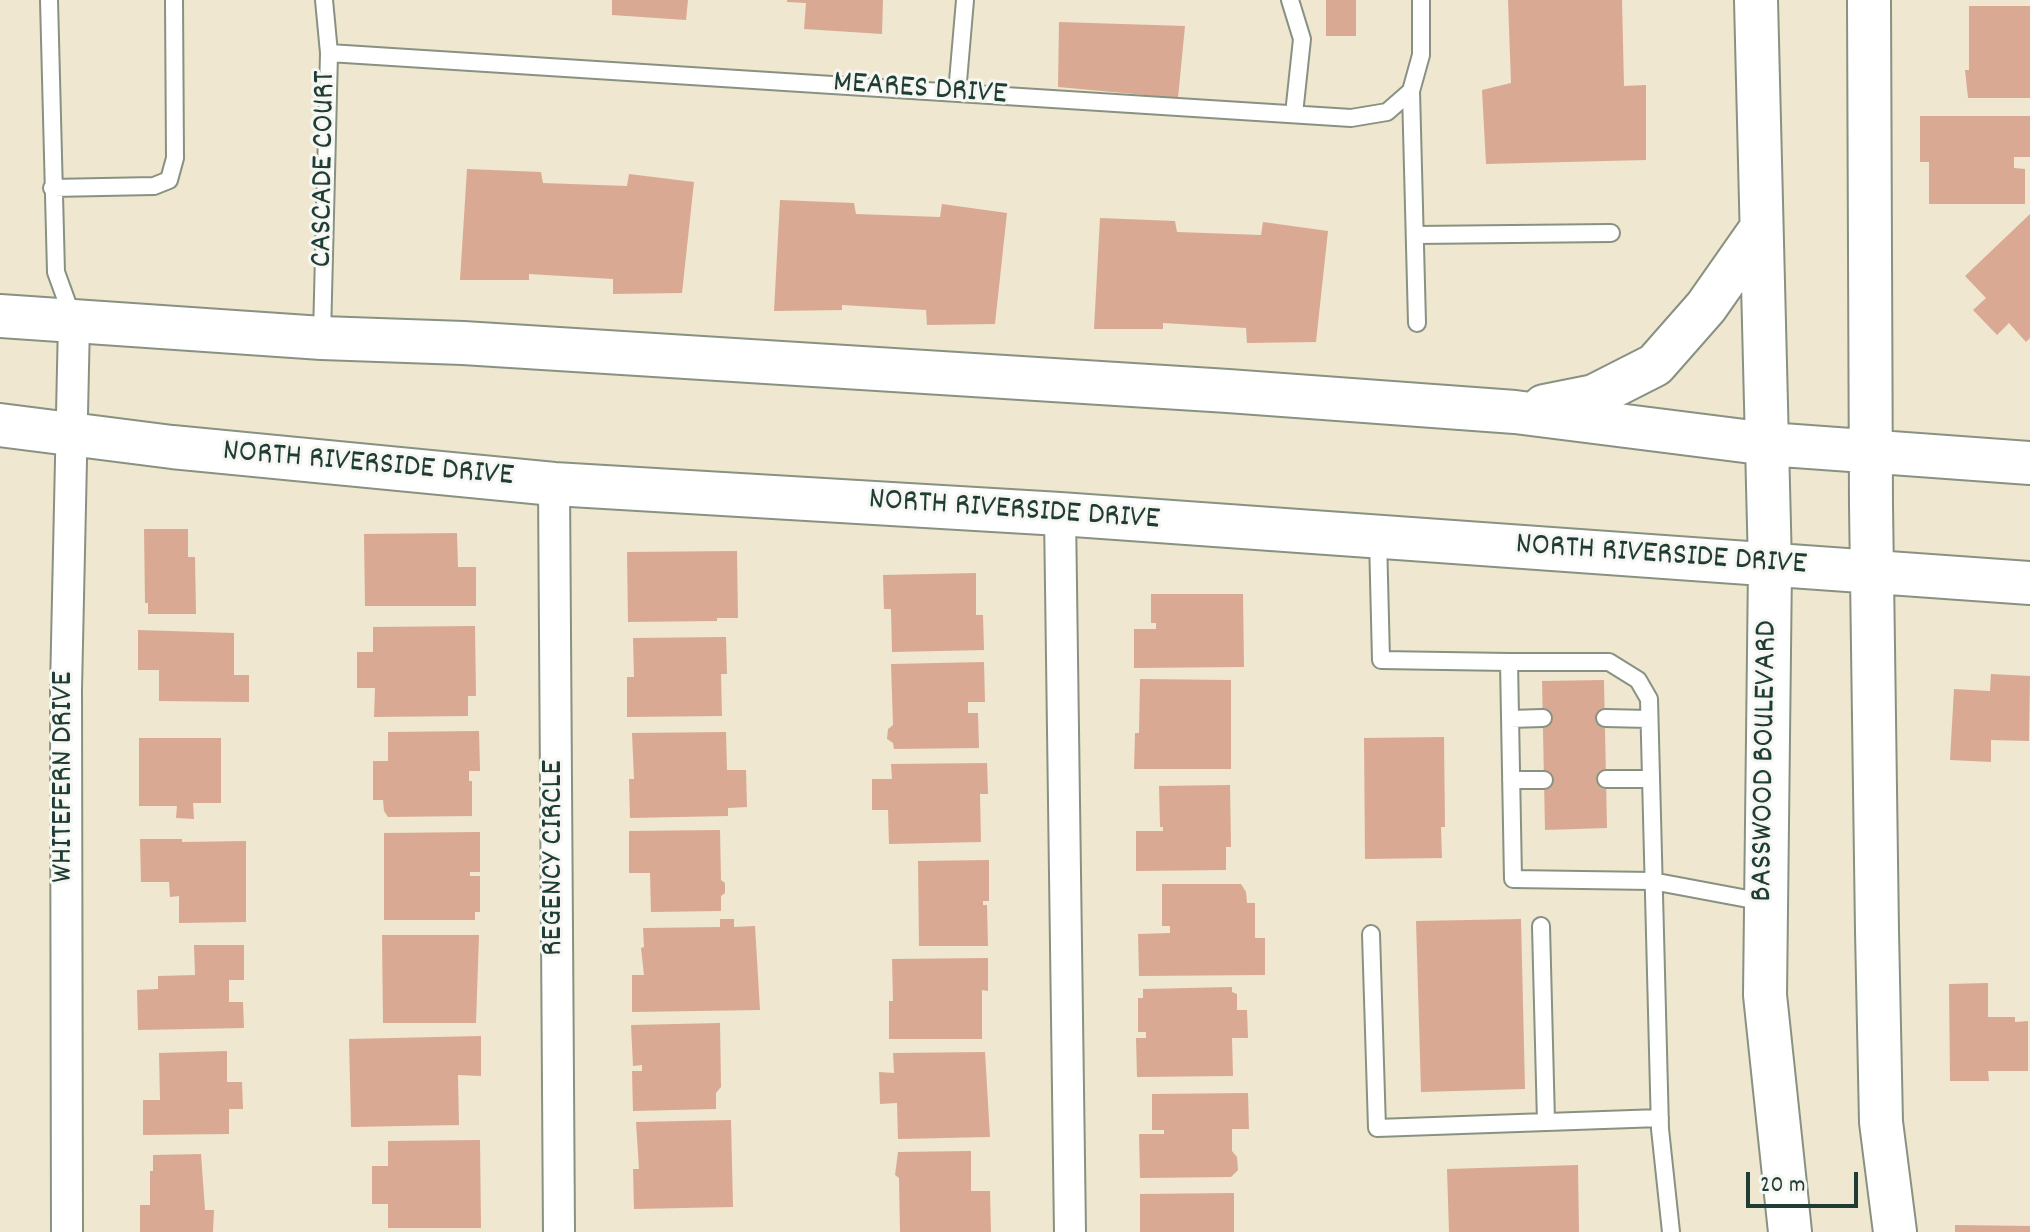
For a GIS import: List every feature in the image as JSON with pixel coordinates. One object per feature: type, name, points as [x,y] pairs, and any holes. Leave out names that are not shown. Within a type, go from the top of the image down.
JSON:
[{"type":"main road","name":"BASSWOOD BOULEVARD","points":[[1756,0],[1770,566],[1765,995],[1790,1232]]},
{"type":"main road","points":[[1869,0],[1872,571],[1881,1122],[1895,1232]]},
{"type":"main road","points":[[1515,412],[1594,396],[1655,365],[1706,307],[1760,230]]},
{"type":"main road","points":[[0,316],[1228,391],[1515,412],[1768,444],[2030,463]]},
{"type":"main road","name":"NORTH RIVERSIDE DRIVE","points":[[0,425],[172,447],[554,484],[1060,514],[2030,583]]},
{"type":"street","name":"WHITEFERN DRIVE","points":[[67,1232],[66,689],[74,322]]},
{"type":"street","name":"REGENCY CIRCLE","points":[[554,484],[559,1232]]},
{"type":"street","points":[[1060,514],[1070,1232]]},
{"type":"lane","points":[[49,0],[56,272],[74,322]]},
{"type":"lane","points":[[52,188],[154,186],[169,180],[175,158],[174,0]]},
{"type":"lane","name":"CASCADE COURT","points":[[322,338],[329,53],[324,0]]},
{"type":"lane","points":[[957,93],[965,0]]},
{"type":"lane","points":[[1290,0],[1302,39],[1294,114]]},
{"type":"lane","points":[[1417,323],[1411,91],[1421,55],[1421,0]]},
{"type":"lane","name":"MEARES DRIVE","points":[[329,53],[1351,118],[1387,112],[1411,91]]},
{"type":"lane","points":[[1415,235],[1611,233]]},
{"type":"lane","points":[[1378,537],[1381,660],[1609,662],[1638,680],[1649,699],[1660,1118],[1671,1232]]},
{"type":"lane","points":[[1509,662],[1513,879],[1652,881],[1765,902]]},
{"type":"lane","points":[[1510,719],[1543,718]]},
{"type":"lane","points":[[1605,718],[1649,719]]},
{"type":"lane","points":[[1606,779],[1651,779]]},
{"type":"lane","points":[[1511,780],[1544,780]]},
{"type":"lane","points":[[1541,926],[1546,1122]]},
{"type":"lane","points":[[1371,934],[1377,1128],[1660,1118]]},
{"type":"building","points":[[612,0],[688,0],[686,20],[612,15]]},
{"type":"building","points":[[787,0],[883,0],[882,34],[804,29],[806,3]]},
{"type":"building","points":[[1326,0],[1356,0],[1356,36],[1326,36]]},
{"type":"building","points":[[1508,0],[1622,0],[1624,86],[1646,85],[1646,160],[1486,164],[1482,90],[1511,83]]},
{"type":"building","points":[[1969,6],[2030,6],[2030,98],[1968,98],[1965,70],[1969,70]]},
{"type":"building","points":[[1059,22],[1185,26],[1178,98],[1058,87]]},
{"type":"building","points":[[1920,116],[2030,116],[2030,157],[2014,157],[2014,168],[2025,169],[2025,204],[1929,204],[1929,162],[1920,162]]},
{"type":"building","points":[[467,169],[541,172],[543,183],[627,186],[629,174],[694,182],[682,293],[613,294],[613,279],[529,274],[529,280],[460,280]]},
{"type":"building","points":[[780,200],[854,203],[856,214],[940,217],[942,204],[1007,213],[995,324],[927,325],[926,310],[842,305],[842,310],[774,311]]},
{"type":"building","points":[[2030,214],[2030,338],[2026,342],[2009,323],[1997,335],[1973,310],[1986,298],[1965,276]]},
{"type":"building","points":[[1100,218],[1175,221],[1177,232],[1261,235],[1263,222],[1328,231],[1316,342],[1247,343],[1246,328],[1163,323],[1163,329],[1094,329]]},
{"type":"building","points":[[144,529],[188,529],[188,557],[195,557],[196,614],[148,614],[148,603],[145,603]]},
{"type":"building","points":[[457,533],[458,567],[476,567],[476,606],[365,606],[364,534]]},
{"type":"building","points":[[737,551],[738,618],[628,622],[627,552]]},
{"type":"building","points":[[976,573],[976,615],[983,615],[984,650],[892,652],[891,609],[884,609],[883,575]]},
{"type":"building","points":[[1151,594],[1243,594],[1244,667],[1134,668],[1134,629],[1156,629],[1156,623],[1151,623]]},
{"type":"building","points":[[475,626],[476,696],[468,696],[468,716],[374,717],[375,688],[357,688],[357,652],[373,652],[373,627]]},
{"type":"building","points":[[138,630],[234,633],[234,675],[249,675],[249,702],[159,701],[159,670],[138,670]]},
{"type":"building","points":[[726,637],[727,674],[721,674],[722,716],[627,717],[627,677],[634,677],[633,638]]},
{"type":"building","points":[[984,662],[985,702],[968,702],[968,713],[978,713],[979,748],[894,749],[893,743],[887,739],[888,729],[893,725],[891,664]]},
{"type":"building","points":[[1991,674],[2030,676],[2029,741],[1991,740],[1991,762],[1950,760],[1954,689],[1990,691]]},
{"type":"building","points":[[1140,679],[1231,680],[1231,769],[1134,769],[1135,733],[1139,733]]},
{"type":"building","points":[[1604,680],[1607,828],[1545,830],[1542,681]]},
{"type":"building","points":[[479,731],[480,771],[469,771],[472,816],[388,817],[383,800],[373,800],[373,761],[388,761],[388,732]]},
{"type":"building","points":[[726,732],[727,770],[746,770],[747,807],[728,808],[728,816],[630,818],[629,779],[634,779],[632,733]]},
{"type":"building","points":[[1444,737],[1445,827],[1441,827],[1442,858],[1365,859],[1364,738]]},
{"type":"building","points":[[139,738],[221,738],[221,803],[193,803],[194,819],[176,818],[177,806],[139,806]]},
{"type":"building","points":[[987,763],[988,794],[980,794],[981,842],[889,844],[888,810],[872,810],[872,779],[892,779],[891,764]]},
{"type":"building","points":[[1230,785],[1231,847],[1226,847],[1226,870],[1136,871],[1136,831],[1163,831],[1160,827],[1159,786]]},
{"type":"building","points":[[720,830],[721,880],[725,883],[721,911],[651,912],[650,873],[629,873],[629,831]]},
{"type":"building","points":[[480,832],[480,872],[470,872],[470,876],[480,876],[480,912],[475,912],[475,920],[384,920],[384,833]]},
{"type":"building","points":[[140,839],[246,841],[246,922],[179,923],[179,896],[170,897],[169,882],[141,882]]},
{"type":"building","points":[[989,860],[989,901],[983,901],[983,905],[987,905],[988,946],[919,946],[918,861]]},
{"type":"building","points":[[1162,884],[1241,884],[1247,903],[1255,903],[1255,938],[1265,938],[1265,975],[1139,976],[1138,934],[1170,933],[1170,926],[1162,926]]},
{"type":"building","points":[[720,919],[734,919],[734,927],[755,926],[760,1010],[632,1012],[632,975],[644,975],[641,948],[644,947],[643,928],[720,927]]},
{"type":"building","points":[[1521,919],[1525,1089],[1421,1092],[1416,921]]},
{"type":"building","points":[[382,935],[479,935],[476,1023],[383,1023]]},
{"type":"building","points":[[194,945],[244,945],[244,980],[229,980],[229,1002],[243,1002],[244,1028],[138,1030],[137,990],[158,989],[158,976],[195,975]]},
{"type":"building","points":[[988,958],[988,991],[982,990],[982,1039],[889,1039],[889,1001],[893,1001],[892,959]]},
{"type":"building","points":[[1988,983],[1988,1017],[2015,1017],[2015,1022],[2028,1021],[2028,1071],[1988,1071],[1989,1081],[1950,1081],[1949,984]]},
{"type":"building","points":[[1232,987],[1232,992],[1237,994],[1237,1010],[1247,1010],[1248,1038],[1232,1038],[1233,1076],[1137,1077],[1136,1038],[1146,1038],[1146,1032],[1138,1032],[1138,998],[1143,998],[1143,989]]},
{"type":"building","points":[[720,1023],[721,1087],[716,1093],[716,1109],[633,1111],[632,1071],[642,1071],[642,1065],[633,1066],[631,1025]]},
{"type":"building","points":[[481,1036],[481,1076],[458,1075],[459,1125],[351,1127],[349,1039]]},
{"type":"building","points":[[227,1051],[227,1082],[242,1082],[243,1109],[229,1109],[229,1134],[143,1135],[143,1100],[160,1100],[159,1053]]},
{"type":"building","points":[[985,1052],[990,1137],[898,1139],[897,1103],[880,1104],[879,1072],[894,1073],[893,1053]]},
{"type":"building","points":[[1248,1093],[1249,1129],[1232,1129],[1232,1151],[1237,1157],[1238,1170],[1231,1177],[1140,1178],[1139,1134],[1164,1134],[1164,1130],[1152,1130],[1152,1094]]},
{"type":"building","points":[[731,1120],[733,1207],[634,1209],[633,1169],[639,1169],[636,1122]]},
{"type":"building","points":[[480,1140],[481,1228],[388,1228],[388,1204],[372,1204],[372,1166],[388,1166],[388,1141]]},
{"type":"building","points":[[971,1151],[971,1191],[990,1191],[991,1232],[900,1232],[899,1178],[895,1175],[898,1152]]},
{"type":"building","points":[[201,1154],[205,1210],[214,1210],[213,1232],[140,1232],[140,1205],[150,1205],[153,1155]]},
{"type":"building","points":[[1578,1165],[1579,1232],[1449,1232],[1447,1169]]},
{"type":"building","points":[[1234,1193],[1234,1232],[1140,1232],[1140,1194]]},
{"type":"building","points":[[1955,1225],[2030,1226],[2030,1232],[1955,1232]]}]
